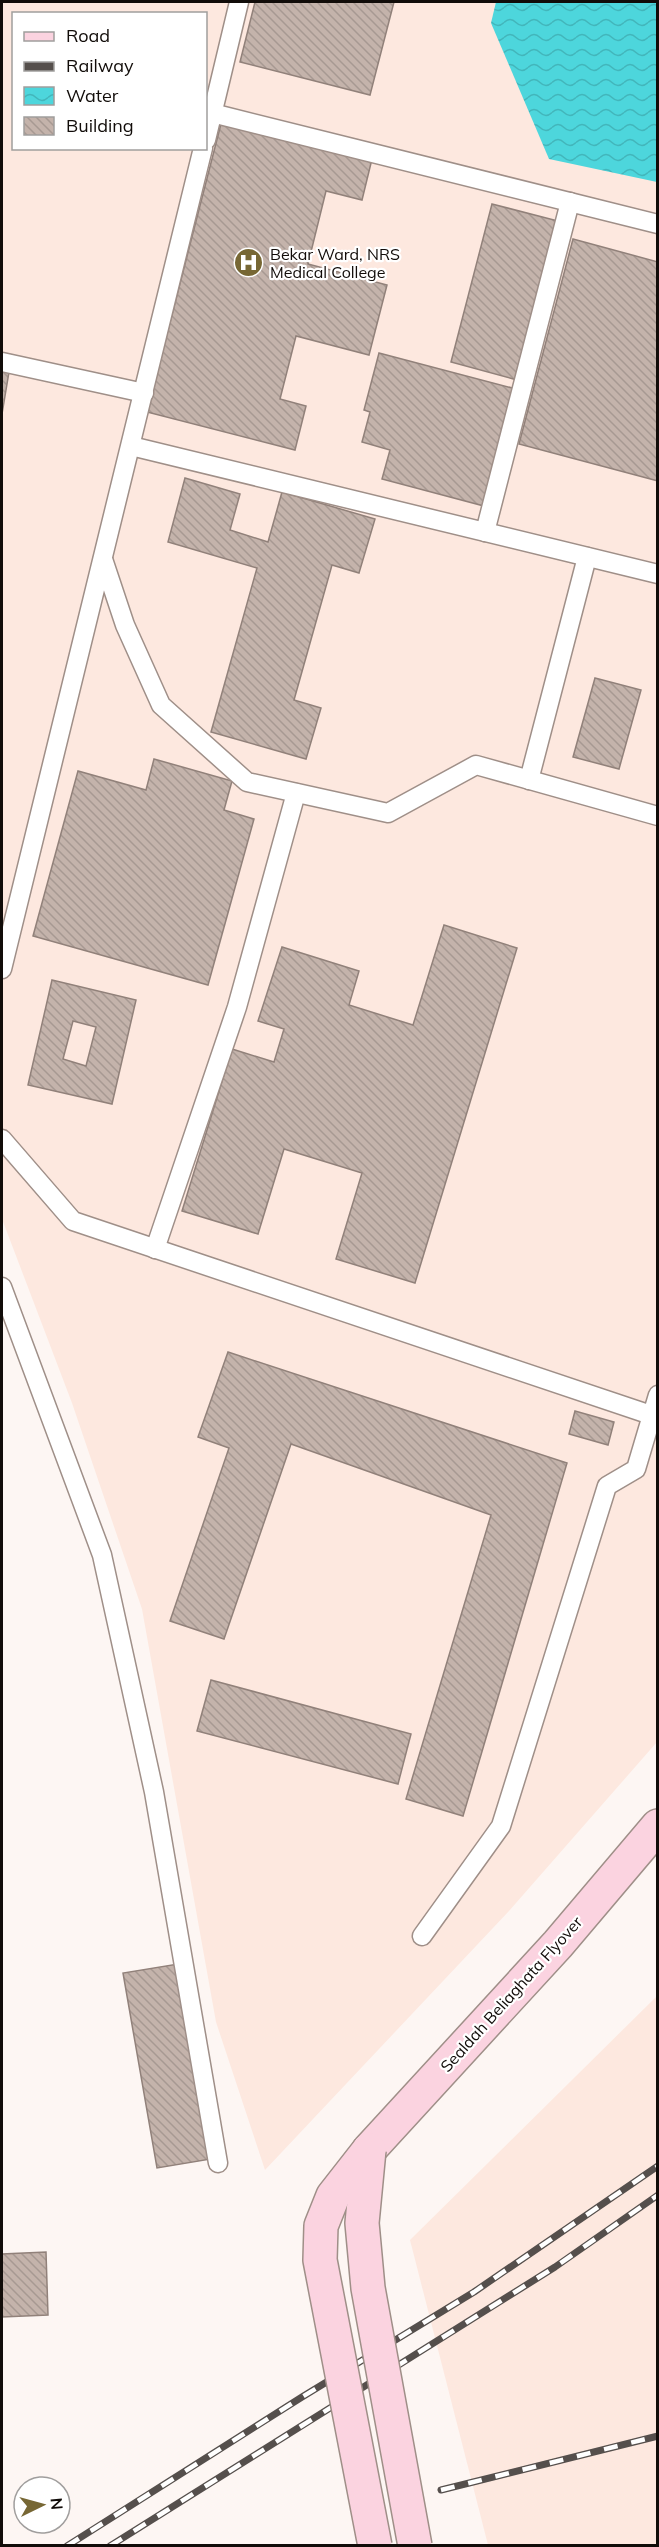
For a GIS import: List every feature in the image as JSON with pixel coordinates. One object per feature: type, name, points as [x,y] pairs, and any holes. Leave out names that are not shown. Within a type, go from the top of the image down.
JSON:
[{"type":"main road","name":"Sealdah Beliaghata Flyover","points":[[375,2546],[320,2260],[321,2226],[333,2196],[369,2150],[558,1944],[654,1830]]},
{"type":"main road","points":[[369,2150],[362,2223],[368,2288],[415,2546]]},
{"type":"lane","points":[[207,136],[239,2]]},
{"type":"lane","points":[[212,113],[657,224]]},
{"type":"lane","points":[[2,969],[203,150]]},
{"type":"lane","points":[[485,532],[570,202]]},
{"type":"lane","points":[[2,362],[144,393]]},
{"type":"lane","points":[[131,446],[657,574]]},
{"type":"lane","points":[[529,780],[588,557]]},
{"type":"lane","points":[[103,559],[125,625],[161,705],[247,782],[388,813],[476,765],[657,816]]},
{"type":"lane","points":[[155,1249],[237,1007],[296,793]]},
{"type":"lane","points":[[2,1139],[73,1221],[651,1415]]},
{"type":"lane","points":[[2,1287],[102,1555],[154,1792],[218,2163]]},
{"type":"lane","points":[[422,1936],[501,1826],[607,1486],[636,1469],[657,1395]]},
{"type":"shaded area","points":[[2,2],[657,2],[657,1742],[509,1911],[265,2170],[216,2022],[142,1609],[72,1403],[2,1219]]},
{"type":"shaded area","points":[[657,1996],[657,2545],[488,2545],[410,2240]]},
{"type":"water","points":[[496,2],[657,2],[657,182],[549,159],[491,23]]},
{"type":"building","points":[[255,2],[394,2],[370,95],[240,62]]},
{"type":"building","points":[[222,120],[372,159],[362,200],[326,191],[308,264],[387,285],[369,355],[296,336],[280,399],[306,406],[295,450],[147,412]]},
{"type":"building","points":[[492,204],[558,221],[517,380],[451,362]]},
{"type":"building","points":[[573,239],[658,262],[658,481],[519,444]]},
{"type":"building","points":[[379,353],[516,389],[484,506],[382,479],[390,450],[362,442],[370,412],[364,410]]},
{"type":"building","points":[[2,371],[9,372],[2,414]]},
{"type":"building","points":[[185,478],[240,494],[230,530],[268,542],[282,492],[375,519],[359,573],[332,565],[294,700],[321,708],[306,759],[211,732],[257,568],[168,542]]},
{"type":"building","points":[[595,678],[641,690],[619,769],[573,757]]},
{"type":"building","points":[[154,759],[232,781],[224,810],[254,819],[208,985],[33,936],[78,771],[146,790]]},
{"type":"building","points":[[444,925],[517,948],[415,1283],[336,1259],[362,1173],[284,1149],[258,1234],[182,1211],[232,1049],[274,1062],[284,1029],[258,1021],[282,947],[359,971],[349,1005],[413,1025]]},
{"type":"building","points":[[52,980],[136,1000],[112,1104],[28,1085]],"holes":[[[73,1021],[96,1027],[86,1066],[63,1059]]]},
{"type":"building","points":[[228,1352],[567,1463],[463,1816],[406,1799],[491,1515],[291,1444],[224,1639],[170,1621],[229,1448],[198,1437]]},
{"type":"building","points":[[575,1411],[614,1422],[608,1445],[569,1434]]},
{"type":"building","points":[[211,1680],[411,1734],[398,1784],[197,1731]]},
{"type":"building","points":[[178,1964],[211,2159],[157,2168],[123,1973]]},
{"type":"building","points":[[46,2252],[48,2315],[2,2317],[2,2254]]},
{"type":"railway","points":[[67,2546],[302,2397],[474,2292],[658,2166]]},
{"type":"railway","points":[[110,2546],[555,2267],[658,2195]]},
{"type":"railway","points":[[441,2490],[658,2436]]},
{"type":"place","name":"Bekar Ward, NRS Medical College","points":[[249,263]]}]
